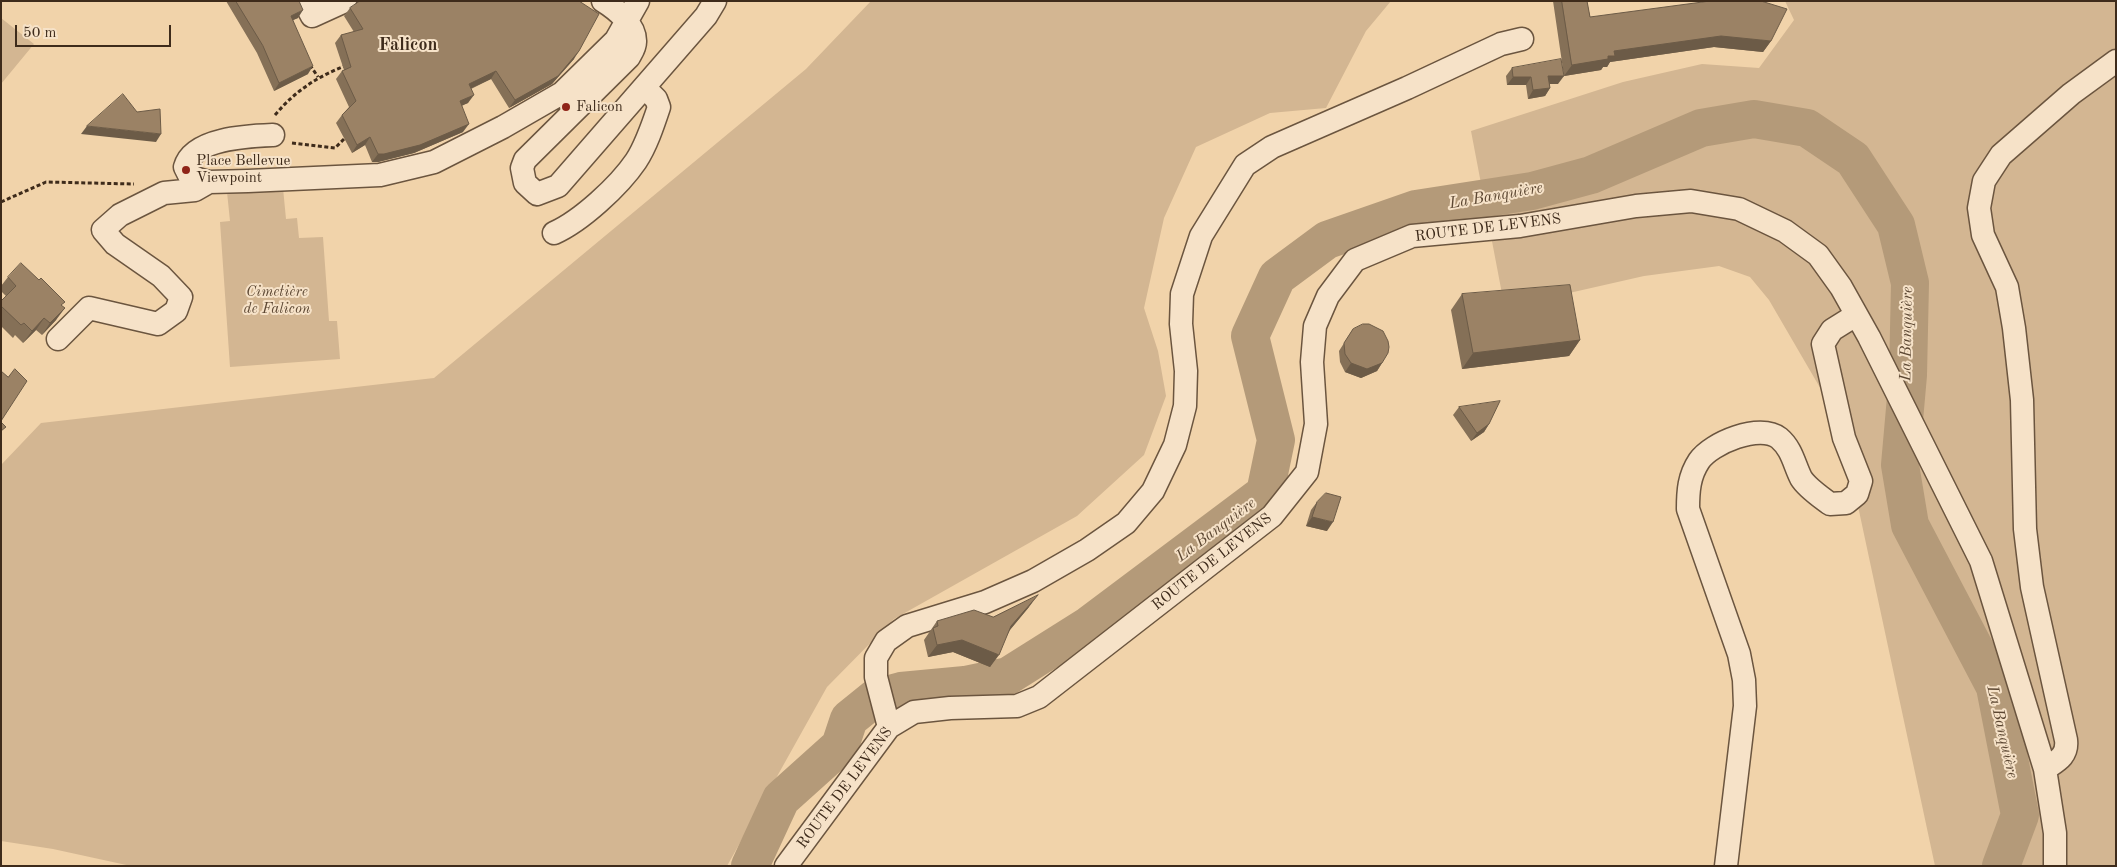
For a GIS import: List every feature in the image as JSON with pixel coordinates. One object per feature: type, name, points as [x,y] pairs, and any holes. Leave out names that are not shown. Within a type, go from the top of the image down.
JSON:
[{"type":"street","points":[[308,8],[345,1]]},
{"type":"street","points":[[603,1],[627,22],[634,34],[635,42],[629,57],[525,160],[522,168],[524,183],[538,194],[558,186],[645,88],[706,16],[715,1]]},
{"type":"street","points":[[273,134],[231,138],[195,152],[188,158],[185,167],[189,175],[210,182],[380,175],[434,162],[503,127],[562,93],[616,40],[638,1]]},
{"type":"street","points":[[888,721],[876,677],[876,658],[886,641],[907,626],[985,602],[1033,581],[1087,550],[1126,523],[1153,491],[1176,445],[1185,406],[1186,371],[1180,324],[1182,294],[1202,236],[1245,165],[1272,147],[1407,88],[1501,44],[1522,39]]},
{"type":"street","points":[[2044,769],[2062,757],[2066,750],[2066,740],[2031,577],[2025,529],[2022,400],[2014,328],[2007,287],[1983,235],[1979,208],[1984,181],[2001,155],[2071,94],[2116,61]]},
{"type":"street","points":[[554,234],[570,225],[618,184],[637,160],[659,108],[656,99],[645,88]]},
{"type":"street","points":[[58,339],[89,308],[158,324],[176,311],[181,297],[161,276],[116,244],[103,230],[120,216],[164,193],[195,190],[210,182]]},
{"type":"street","name":"ROUTE DE LEVENS","points":[[786,866],[888,721],[914,712],[950,708],[1016,706],[1039,697],[1272,516],[1306,472],[1316,424],[1312,362],[1315,326],[1328,296],[1355,260],[1412,236],[1520,226],[1636,206],[1691,201],[1739,210],[1785,231],[1818,255],[1841,287],[1870,337],[1981,561],[2044,769],[2055,833],[2055,866]]},
{"type":"street","points":[[1726,866],[1745,706],[1744,680],[1739,654],[1688,509],[1688,490],[1691,476],[1700,459],[1716,445],[1753,433],[1768,432],[1779,438],[1793,456],[1802,480],[1830,504],[1846,503],[1858,494],[1861,481],[1844,438],[1823,344],[1832,330],[1856,315]]},
{"type":"path","points":[[306,59],[318,77]]},
{"type":"path","points":[[347,135],[335,148],[285,142],[273,134],[273,116],[284,104],[318,77],[351,63]]},
{"type":"path","points":[[1,202],[46,182],[145,184],[164,193]]},
{"type":"green space","points":[[871,1],[1391,1],[1366,31],[1326,108],[1270,113],[1196,147],[1164,218],[1144,308],[1158,351],[1166,396],[1144,455],[1077,516],[894,619],[827,687],[727,866],[131,866],[53,849],[1,841],[1,465],[41,423],[434,378],[806,69]]},
{"type":"green space","points":[[1785,1],[2116,1],[2116,866],[1935,866],[1840,422],[1769,300],[1750,277],[1719,266],[1644,276],[1556,296],[1503,299],[1471,131],[1623,82],[1702,64],[1759,68],[1794,20]]},
{"type":"green space","points":[[1,18],[34,44],[1,84]]},
{"type":"green space","name":"Cimetière de Falicon","points":[[283,188],[286,219],[297,218],[299,238],[323,237],[329,321],[337,321],[340,359],[230,367],[220,222],[230,221],[227,192]]},
{"type":"building","points":[[236,1],[299,1],[303,10],[291,16],[313,66],[279,83],[263,46]]},
{"type":"building","points":[[360,1],[579,1],[599,14],[579,51],[558,76],[515,100],[496,71],[469,84],[474,95],[460,101],[469,124],[420,145],[378,154],[370,137],[357,145],[342,115],[356,101],[342,71],[351,67],[341,35],[363,29],[350,8]]},
{"type":"building","points":[[1562,1],[1587,1],[1590,17],[1710,1],[1761,1],[1787,9],[1771,41],[1721,36],[1614,51],[1615,56],[1608,56],[1608,59],[1572,65]]},
{"type":"building","points":[[1561,59],[1564,76],[1548,76],[1550,88],[1533,90],[1531,77],[1513,77],[1512,68]]},
{"type":"building","points":[[123,94],[137,112],[160,109],[161,134],[87,126]]},
{"type":"building","points":[[21,263],[39,280],[41,278],[65,302],[61,305],[65,308],[50,323],[44,318],[32,331],[24,323],[21,325],[1,306],[1,301],[16,286],[8,277]]},
{"type":"building","points":[[1570,285],[1580,340],[1473,353],[1462,294]]},
{"type":"building","points":[[1363,324],[1369,324],[1383,331],[1389,347],[1382,363],[1367,369],[1351,363],[1345,354],[1344,343],[1353,329]]},
{"type":"building","points":[[15,369],[27,381],[1,421],[1,371],[8,377]]},
{"type":"building","points":[[1500,401],[1489,424],[1477,433],[1459,407]]},
{"type":"building","points":[[1,422],[6,427],[1,431]]},
{"type":"building","points":[[1326,493],[1341,497],[1333,522],[1312,517],[1317,502]]},
{"type":"building","points":[[1038,595],[1011,626],[999,655],[962,640],[937,645],[933,628],[938,626],[937,621],[974,610],[993,617]]},
{"type":"waterway","name":"La Banquière","points":[[750,866],[781,799],[840,746],[849,719],[875,698],[901,691],[965,685],[1008,676],[1089,625],[1265,493],[1276,440],[1250,336],[1277,277],[1327,240],[1416,209],[1532,191],[1591,175],[1701,128],[1754,119],[1807,128],[1853,159],[1896,225],[1910,283],[1908,375],[1900,465],[1910,525],[1995,687],[2020,815],[2001,866]]},
{"type":"place","name":"Falicon","points":[[566,107]]},
{"type":"place","name":"Place Bellevue Viewpoint","points":[[186,170]]},
{"type":"district","name":"Falicon","points":[[408,45]]}]
